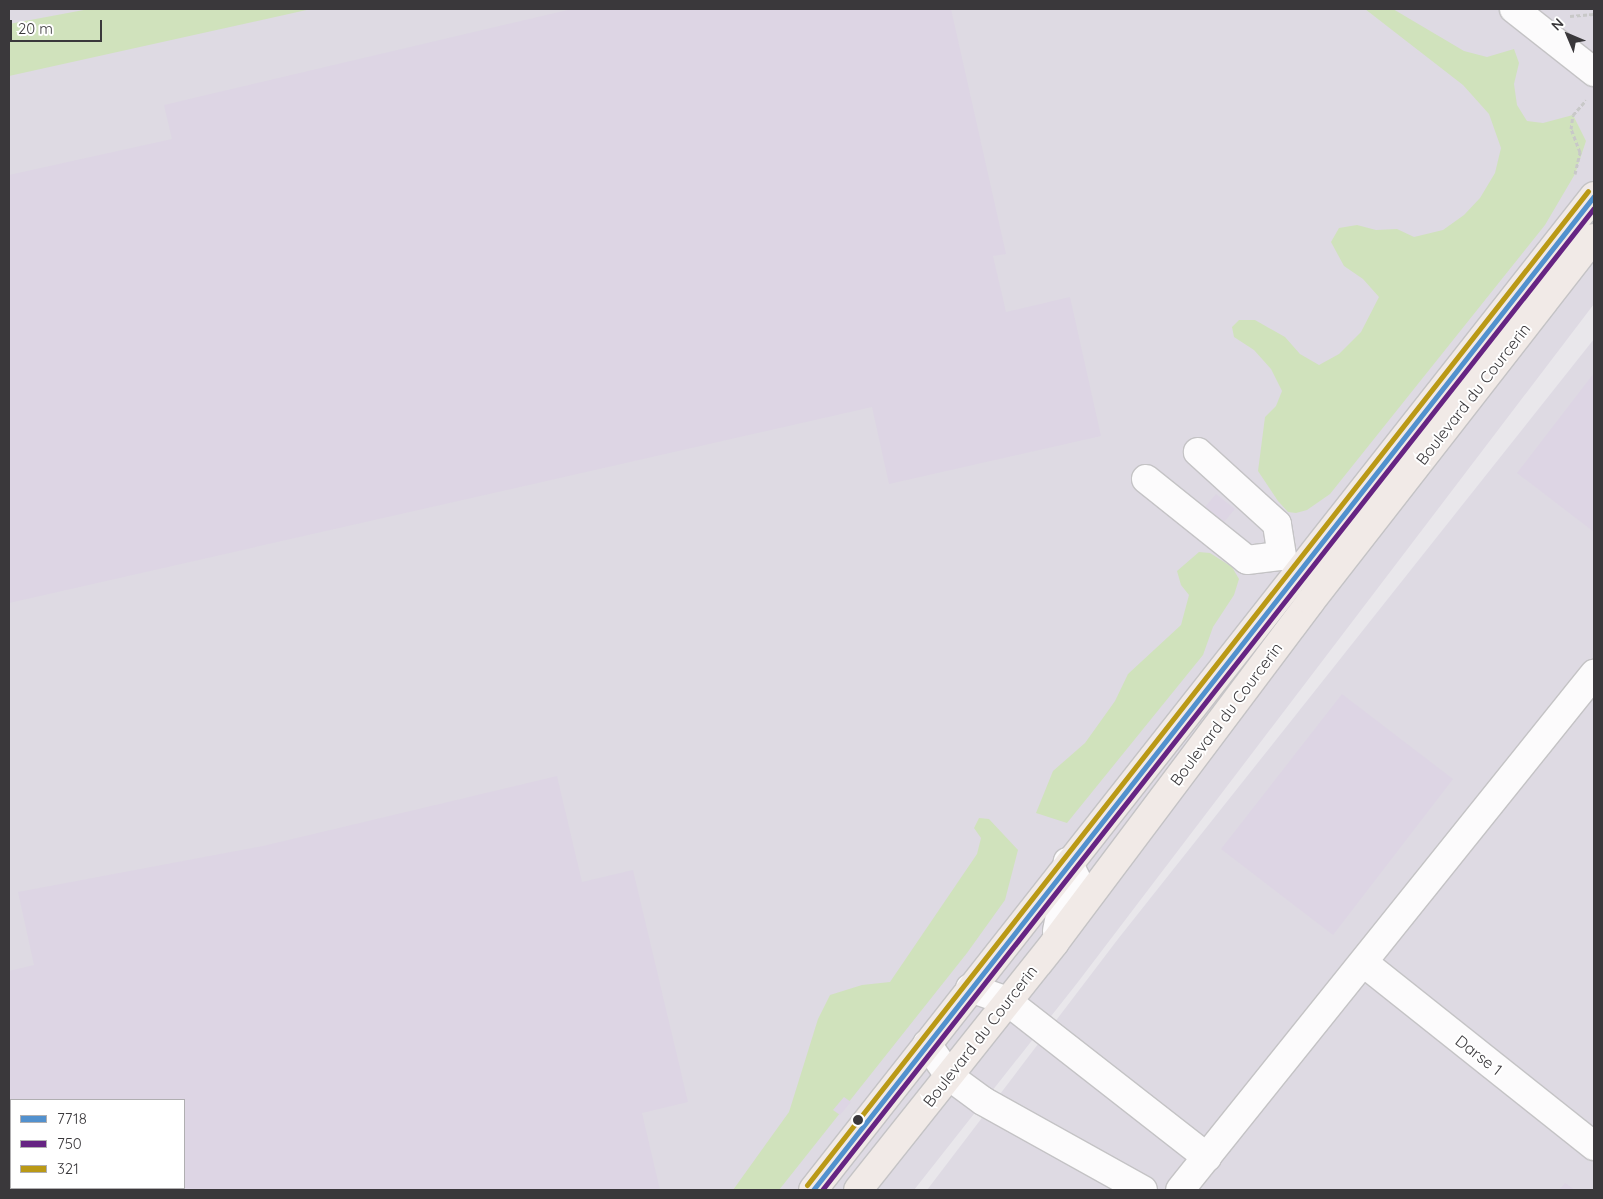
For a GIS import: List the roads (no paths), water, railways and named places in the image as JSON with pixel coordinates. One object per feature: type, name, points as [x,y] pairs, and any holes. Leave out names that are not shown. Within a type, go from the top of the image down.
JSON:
[{"type":"main road","name":"Boulevard du Courcerin","points":[[813,1190],[1068,862],[1292,561],[1594,196]]},
{"type":"main road","name":"Boulevard du Courcerin","points":[[858,1190],[1055,942],[1311,601],[1594,238]]},
{"type":"street","points":[[1514,9],[1594,72]]},
{"type":"street","points":[[1198,452],[1277,524],[1311,601]]},
{"type":"street","points":[[1146,479],[1247,560],[1292,561]]},
{"type":"street","points":[[1180,1190],[1594,674]]},
{"type":"street","points":[[1055,942],[1060,916],[1079,884],[1068,862]]},
{"type":"street","name":"Darse 1","points":[[1364,963],[1594,1146]]},
{"type":"street","points":[[970,988],[1007,1001],[1208,1157]]},
{"type":"street","points":[[927,1044],[949,1076],[983,1101],[1144,1190]]}]
